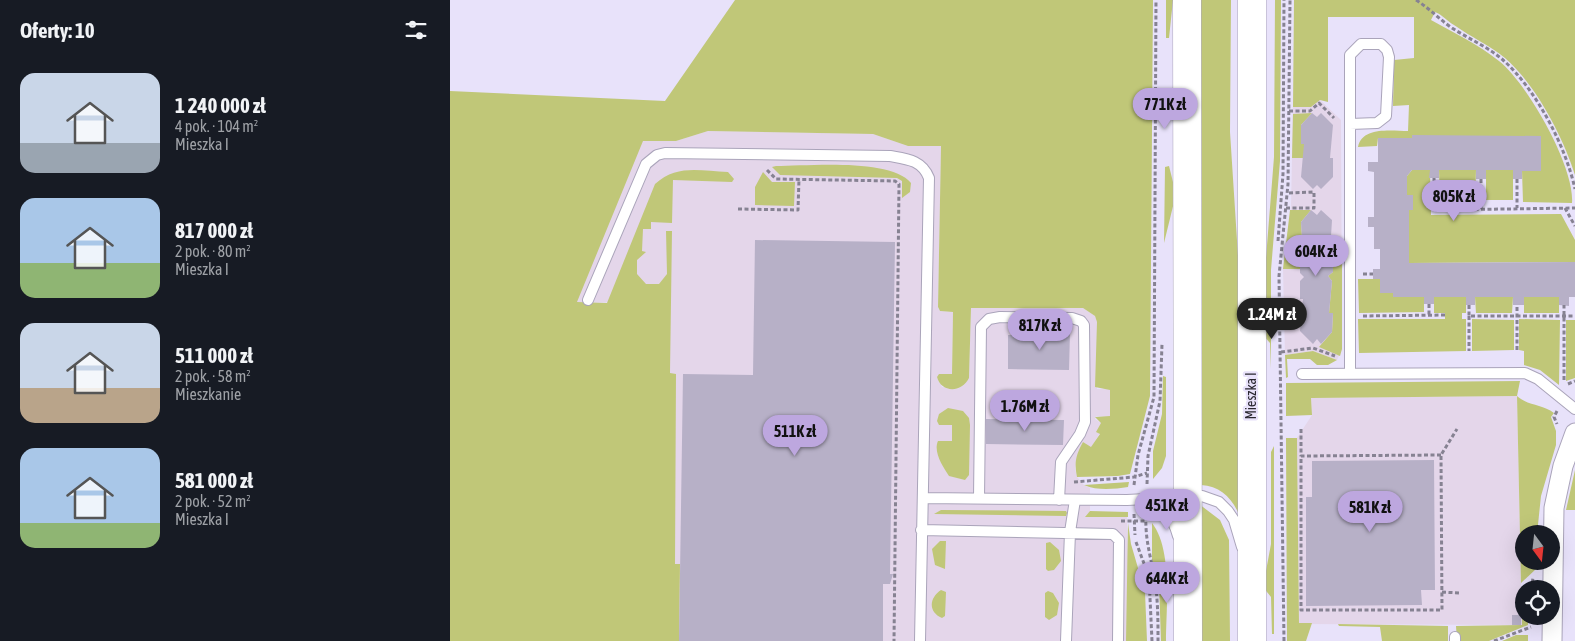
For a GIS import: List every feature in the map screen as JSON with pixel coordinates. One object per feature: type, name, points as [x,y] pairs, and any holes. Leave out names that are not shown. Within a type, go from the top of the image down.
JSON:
[{"type":"street","points":[[1187,0],[1188,641]]},
{"type":"street","name":"Mieszka I","points":[[1252,0],[1252,641]]},
{"type":"street","points":[[1552,641],[1554,508],[1561,474],[1575,432]]},
{"type":"lane","points":[[1350,124],[1378,123],[1386,116],[1389,57],[1387,50],[1381,44],[1361,44],[1350,55],[1350,124],[1350,374]]},
{"type":"lane","points":[[588,300],[646,164],[657,155],[666,153],[890,156],[914,160],[926,170],[929,178],[920,641]]},
{"type":"lane","points":[[979,498],[981,327],[989,319],[995,317],[1072,318],[1081,321],[1084,325],[1085,422],[1080,434],[1060,462],[1059,500]]},
{"type":"lane","points":[[1302,374],[1525,373],[1538,379],[1575,409]]},
{"type":"lane","points":[[923,498],[1146,500],[1202,496],[1219,502],[1234,520],[1252,579]]},
{"type":"lane","points":[[1066,641],[1070,532],[1075,500]]},
{"type":"lane","points":[[1146,500],[1163,507],[1173,520],[1188,566]]},
{"type":"lane","points":[[921,530],[1108,532],[1116,536],[1119,540],[1118,641]]},
{"type":"path","points":[[1152,641],[1149,578],[1136,544],[1134,478],[1154,397],[1156,0]]},
{"type":"path","points":[[1277,506],[1275,276],[1283,174],[1284,0]]},
{"type":"path","points":[[1284,641],[1279,276],[1287,193],[1290,0]]},
{"type":"path","points":[[1416,0],[1452,28],[1476,40],[1503,60],[1530,90],[1560,144],[1571,170],[1575,189]]},
{"type":"path","points":[[1289,111],[1310,111],[1319,103],[1341,125],[1350,124]]},
{"type":"path","points":[[765,168],[776,179],[895,181],[898,184],[894,641]]},
{"type":"path","points":[[1434,178],[1435,210],[1575,208]]},
{"type":"path","points":[[1481,178],[1481,209]]},
{"type":"path","points":[[738,209],[798,210],[799,179]]},
{"type":"path","points":[[1517,179],[1517,208]]},
{"type":"path","points":[[1286,208],[1314,208],[1314,192],[1287,193]]},
{"type":"path","points":[[1564,208],[1575,226]]},
{"type":"path","points":[[1429,304],[1429,316]]},
{"type":"path","points":[[1469,305],[1469,351]]},
{"type":"path","points":[[1564,305],[1564,384],[1575,381]]},
{"type":"path","points":[[1517,306],[1517,350]]},
{"type":"path","points":[[1350,316],[1445,316]]},
{"type":"path","points":[[1469,316],[1575,316]]},
{"type":"path","points":[[1158,641],[1158,606],[1153,570],[1146,544],[1146,500],[1148,456],[1160,401],[1162,338]]},
{"type":"path","points":[[1281,352],[1313,348],[1350,361]]},
{"type":"path","points":[[1301,429],[1302,610],[1442,610],[1441,455],[1457,429]]},
{"type":"path","points":[[1301,456],[1441,455]]},
{"type":"path","points":[[1059,483],[1134,478],[1147,473]]},
{"type":"path","points":[[1442,592],[1459,592]]},
{"type":"path","points":[[1494,641],[1531,627]]},
{"type":"shaded area","points":[[1320,100],[1341,120],[1342,349],[1337,360],[1313,351],[1285,355],[1283,269],[1291,207],[1293,107],[1311,107]]},
{"type":"shaded area","points":[[708,131],[873,134],[908,146],[941,146],[938,308],[940,311],[953,312],[952,374],[937,377],[942,387],[957,389],[964,385],[969,378],[971,308],[1083,308],[1095,316],[1097,322],[1097,389],[1110,389],[1110,417],[1096,416],[1095,419],[1101,423],[1100,433],[1091,448],[1083,442],[1075,468],[1077,477],[1084,485],[1090,488],[1090,511],[1086,517],[1127,517],[1130,641],[643,641],[654,303],[567,302],[628,141],[676,141]]},
{"type":"shaded area","points":[[1517,396],[1520,525],[1515,525],[1515,570],[1521,570],[1521,580],[1515,580],[1515,625],[1299,624],[1297,438],[1312,415],[1311,398]]},
{"type":"green space","points":[[735,0],[1153,0],[1150,396],[1130,474],[1077,477],[1076,459],[1083,442],[1091,447],[1100,434],[1096,432],[1101,423],[1095,417],[1110,416],[1110,390],[1095,387],[1097,322],[1095,316],[1083,308],[971,308],[969,378],[962,386],[952,389],[943,386],[939,382],[937,377],[939,374],[952,374],[953,312],[940,311],[938,307],[941,146],[908,146],[873,134],[708,131],[676,141],[643,141],[577,302],[607,303],[655,184],[672,174],[689,170],[728,172],[734,179],[732,182],[673,180],[672,223],[651,222],[651,229],[643,229],[642,251],[646,252],[637,260],[637,274],[646,284],[659,284],[667,274],[666,231],[672,231],[670,373],[676,374],[675,564],[680,564],[679,641],[450,641],[450,91],[665,101]]},
{"type":"green space","points":[[1166,0],[1173,0],[1169,38],[1166,38]]},
{"type":"green space","points":[[1198,0],[1231,0],[1230,132],[1239,271],[1240,517],[1230,499],[1215,488],[1201,485]]},
{"type":"green space","points":[[1275,0],[1281,0],[1280,161],[1271,270],[1271,369],[1270,343],[1263,335],[1264,283],[1274,157]]},
{"type":"green space","points":[[1294,0],[1575,0],[1575,175],[1556,128],[1538,97],[1516,69],[1499,53],[1438,13],[1435,12],[1431,20],[1483,49],[1499,61],[1523,87],[1558,148],[1571,187],[1572,203],[1523,202],[1522,171],[1412,135],[1412,138],[1378,138],[1377,146],[1358,147],[1361,140],[1371,133],[1378,131],[1408,131],[1409,105],[1393,106],[1394,60],[1414,58],[1414,17],[1328,17],[1328,102],[1320,100],[1311,107],[1293,107]]},
{"type":"green space","points":[[1312,113],[1301,125],[1301,143],[1304,144],[1304,158],[1292,158],[1293,114]]},
{"type":"green space","points":[[848,165],[886,170],[901,175],[911,183],[910,192],[902,198],[902,181],[897,178],[780,175],[772,167]]},
{"type":"green space","points":[[1169,166],[1176,194],[1164,243],[1165,167]]},
{"type":"green space","points":[[1412,170],[1430,170],[1431,215],[1561,214],[1575,240],[1575,262],[1409,263],[1409,210],[1413,210],[1413,196],[1407,195],[1407,176]]},
{"type":"green space","points":[[1439,170],[1476,170],[1475,205],[1440,205]]},
{"type":"green space","points":[[1486,170],[1513,170],[1513,200],[1486,200]]},
{"type":"green space","points":[[763,172],[772,182],[795,182],[794,206],[755,205],[755,187]]},
{"type":"green space","points":[[1290,210],[1311,210],[1301,222],[1303,254],[1300,269],[1283,269]]},
{"type":"green space","points":[[1330,248],[1342,248],[1342,349],[1340,356],[1319,347],[1332,332],[1333,314],[1329,313],[1332,281],[1328,276],[1333,272],[1333,254],[1330,253]]},
{"type":"green space","points":[[1358,279],[1380,279],[1380,293],[1393,293],[1393,297],[1424,297],[1424,312],[1359,313]]},
{"type":"green space","points":[[1434,297],[1466,297],[1466,313],[1462,313],[1462,319],[1466,319],[1466,351],[1359,353],[1358,319],[1445,319],[1445,313],[1434,313]]},
{"type":"green space","points":[[1475,297],[1513,297],[1512,313],[1476,313]]},
{"type":"green space","points":[[1524,297],[1559,297],[1559,313],[1524,313]]},
{"type":"green space","points":[[1472,319],[1514,320],[1514,350],[1472,351]]},
{"type":"green space","points":[[1519,319],[1560,320],[1559,385],[1540,370],[1524,365],[1524,351],[1519,350]]},
{"type":"green space","points":[[1566,320],[1575,320],[1575,378],[1566,381]]},
{"type":"green space","points":[[1313,351],[1337,360],[1328,365],[1317,365],[1310,359],[1287,359],[1288,377],[1286,378],[1285,355]]},
{"type":"green space","points":[[1163,376],[1166,377],[1166,456],[1162,468],[1153,479],[1153,451],[1162,414]]},
{"type":"green space","points":[[1520,381],[1517,396],[1311,398],[1312,415],[1286,416],[1286,383]]},
{"type":"green space","points":[[1517,396],[1526,402],[1554,413],[1551,417],[1556,431],[1556,445],[1541,496],[1538,525],[1520,525]]},
{"type":"green space","points":[[948,408],[963,411],[969,418],[969,475],[965,480],[949,476],[938,455],[938,441],[952,441],[952,425],[939,425],[937,421],[939,414]]},
{"type":"green space","points":[[1286,438],[1297,438],[1299,623],[1312,623],[1306,641],[1287,641]]},
{"type":"green space","points":[[1274,446],[1274,634],[1272,634],[1271,597],[1263,587],[1271,544],[1271,452]]},
{"type":"green space","points":[[1575,470],[1575,510],[1566,510]]},
{"type":"green space","points":[[1129,482],[1128,487],[1112,489],[1100,489],[1084,485]]},
{"type":"green space","points":[[1199,504],[1220,520],[1229,540],[1230,641],[1199,641]]},
{"type":"green space","points":[[941,510],[1066,511],[1067,513],[1066,516],[934,514]]},
{"type":"green space","points":[[1090,511],[1128,512],[1128,517],[1085,517]]},
{"type":"green space","points":[[1128,523],[1131,544],[1145,592],[1147,641],[1126,641]]},
{"type":"green space","points":[[1152,523],[1159,534],[1166,564],[1166,641],[1161,641],[1159,584],[1152,560]]},
{"type":"green space","points":[[940,541],[946,541],[945,569],[935,565],[932,549]]},
{"type":"green space","points":[[1050,542],[1059,550],[1061,561],[1054,570],[1048,571],[1046,569],[1046,543]]},
{"type":"green space","points":[[1521,570],[1535,570],[1524,580],[1521,580]]},
{"type":"green space","points":[[941,590],[946,592],[945,616],[942,618],[932,609],[932,601]]},
{"type":"green space","points":[[1048,591],[1053,593],[1059,603],[1057,615],[1049,620],[1045,617],[1045,593]]},
{"type":"green space","points":[[1338,624],[1448,626],[1448,641],[1382,641],[1380,627],[1339,626]]},
{"type":"green space","points":[[1528,625],[1489,641],[1457,641],[1456,626]]},
{"type":"green space","points":[[1516,635],[1528,635],[1528,641],[1502,641]]},
{"type":"building","points":[[1312,113],[1317,117],[1321,113],[1333,125],[1330,158],[1333,158],[1333,177],[1321,189],[1317,185],[1313,189],[1301,177],[1304,144],[1301,144],[1301,125]]},
{"type":"building","points":[[1412,135],[1541,136],[1541,171],[1522,171],[1522,179],[1513,179],[1513,170],[1486,170],[1486,179],[1476,179],[1476,170],[1439,170],[1439,178],[1429,178],[1430,170],[1412,170],[1407,176],[1407,195],[1413,195],[1413,210],[1409,210],[1409,263],[1575,262],[1575,297],[1569,297],[1569,306],[1559,305],[1559,297],[1524,297],[1524,305],[1513,305],[1513,297],[1475,297],[1475,305],[1466,305],[1466,297],[1434,297],[1434,304],[1424,304],[1424,297],[1393,297],[1393,293],[1380,293],[1380,279],[1373,279],[1373,269],[1380,269],[1380,249],[1374,249],[1374,227],[1368,227],[1368,217],[1374,217],[1374,172],[1368,171],[1368,162],[1378,162],[1378,138],[1412,138]]},
{"type":"building","points":[[1311,210],[1317,215],[1321,210],[1332,220],[1330,253],[1333,254],[1333,272],[1328,276],[1332,281],[1329,313],[1333,313],[1332,332],[1321,344],[1317,339],[1313,344],[1300,331],[1303,299],[1300,299],[1300,281],[1304,277],[1300,273],[1300,254],[1303,254],[1301,222]]},
{"type":"building","points":[[755,240],[895,242],[890,574],[893,574],[890,584],[883,584],[883,641],[679,641],[683,374],[753,375]]},
{"type":"building","points":[[1032,331],[1070,332],[1069,370],[1008,369],[1008,335],[1031,335]]},
{"type":"building","points":[[986,419],[1064,420],[1063,445],[986,444]]},
{"type":"building","points":[[1434,460],[1435,590],[1421,590],[1422,605],[1306,606],[1306,497],[1312,497],[1312,461]]},
{"type":"building","points":[[1512,615],[1515,615],[1515,625],[1512,625]]}]
